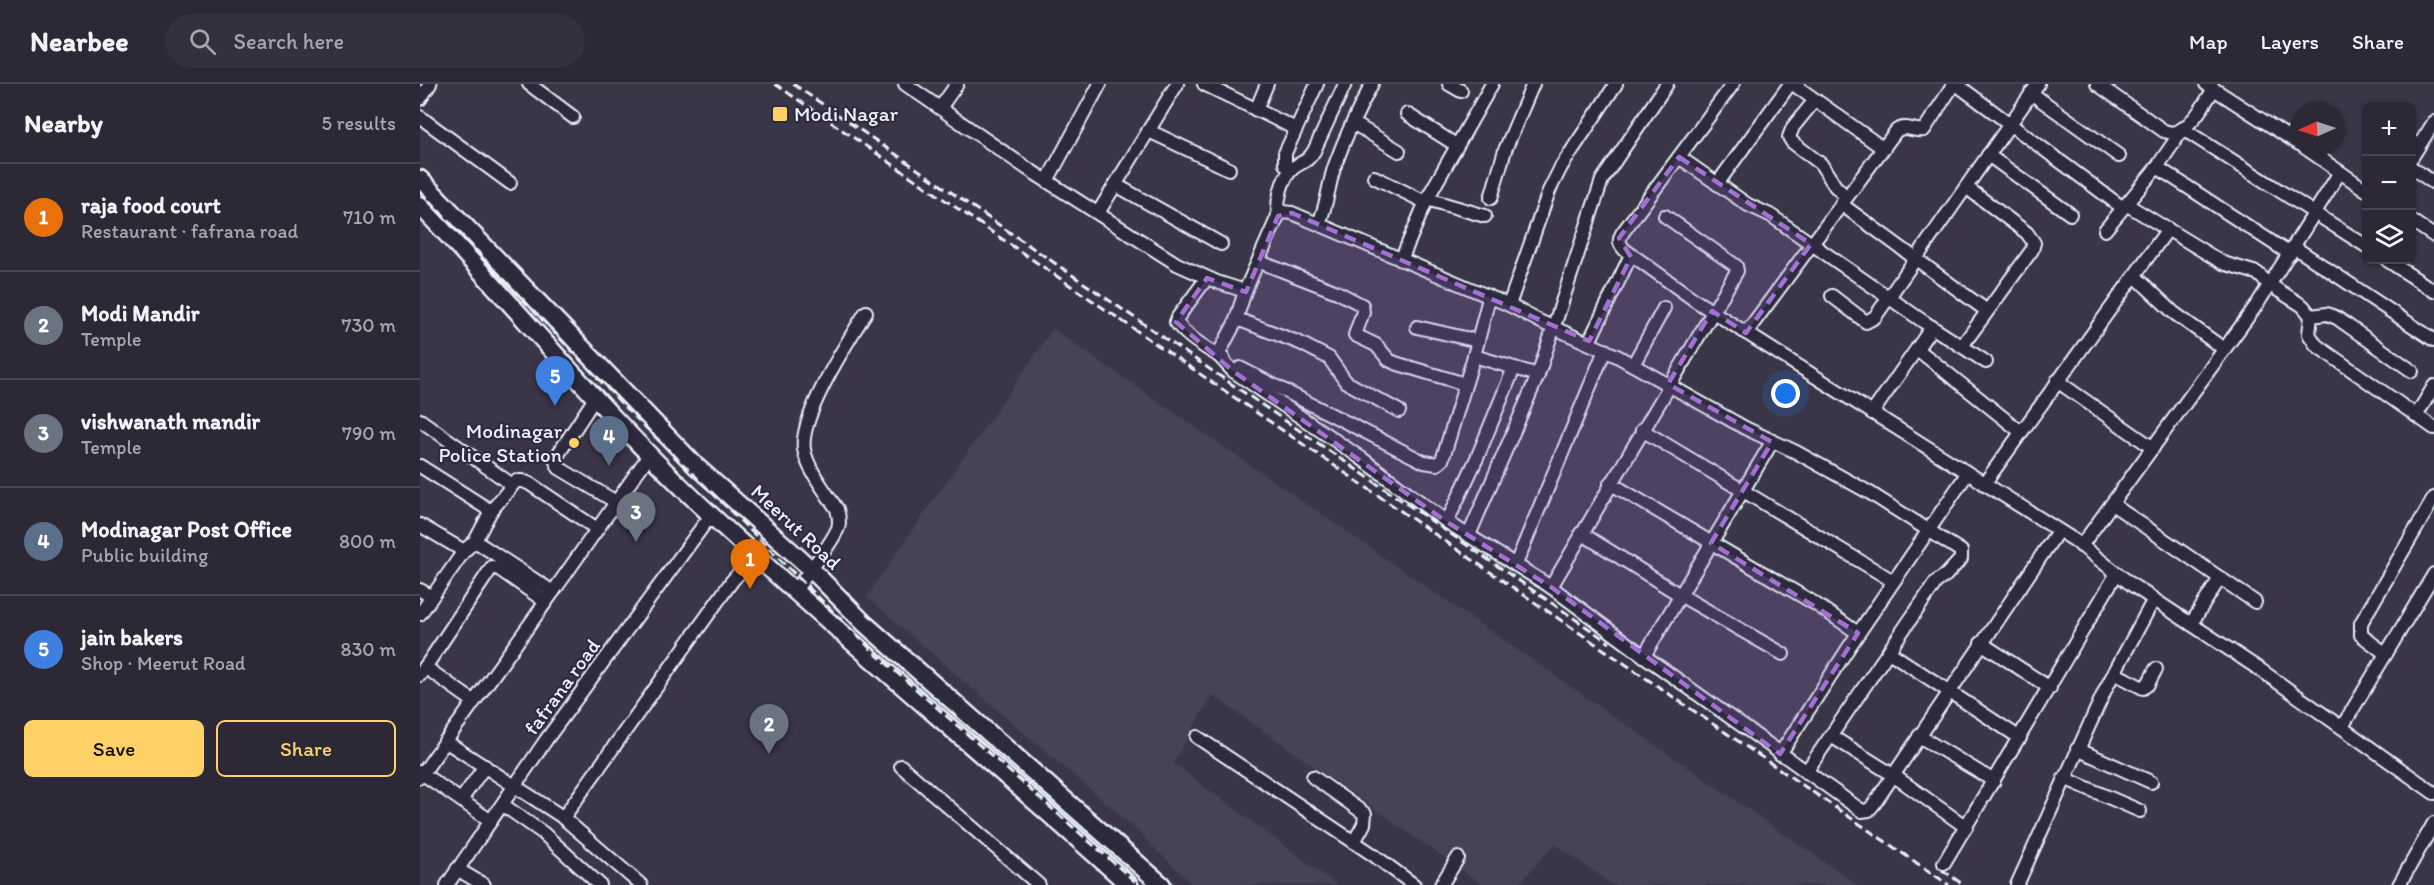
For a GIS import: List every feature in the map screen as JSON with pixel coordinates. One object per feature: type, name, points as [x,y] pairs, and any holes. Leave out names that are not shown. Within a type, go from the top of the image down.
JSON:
[{"type":"highway","name":"Meerut Road","points":[[420,179],[696,466],[810,568],[856,615],[1162,885]]},
{"type":"highway","points":[[420,206],[595,398],[711,515],[1118,881]]},
{"type":"highway","points":[[841,634],[856,615]]},
{"type":"street","points":[[420,99],[430,84]]},
{"type":"street","points":[[529,84],[573,117]]},
{"type":"street","points":[[905,84],[1047,181],[1177,264],[1207,278],[1245,291]]},
{"type":"street","points":[[940,108],[957,84]]},
{"type":"street","points":[[1047,181],[1100,84]]},
{"type":"street","points":[[1098,213],[1177,84]]},
{"type":"street","points":[[1204,84],[1296,129]]},
{"type":"street","points":[[1257,110],[1267,84]]},
{"type":"street","points":[[1291,170],[1283,160],[1317,84]]},
{"type":"street","points":[[1218,355],[1237,319],[1245,291],[1260,262],[1278,216],[1279,195],[1291,170],[1308,160],[1314,151],[1345,84]]},
{"type":"street","points":[[1319,223],[1327,204],[1335,167],[1372,84]]},
{"type":"street","points":[[1449,84],[1461,91]]},
{"type":"street","points":[[1401,260],[1426,201],[1492,84]]},
{"type":"street","points":[[1491,198],[1505,150],[1533,84]]},
{"type":"street","points":[[1509,305],[1549,191],[1561,168],[1616,84]]},
{"type":"street","points":[[1469,535],[1538,375],[1602,180],[1667,84]]},
{"type":"street","points":[[1732,84],[1619,238],[1620,245],[1712,311],[2082,546],[2154,599],[2342,727],[2434,793]]},
{"type":"street","points":[[1717,184],[1791,84],[1884,149]]},
{"type":"street","points":[[1746,333],[1811,244],[1901,128],[1924,130],[1955,84],[2125,206],[2223,262],[2257,273],[2270,285],[2303,306],[2311,316],[2309,334],[2316,345],[2434,428]]},
{"type":"street","points":[[2097,84],[2164,130],[2172,133],[2183,129]]},
{"type":"street","points":[[2105,230],[2204,105],[2209,87],[2290,138]]},
{"type":"street","points":[[1832,296],[1866,322],[1875,317],[2034,88],[2119,156]]},
{"type":"street","points":[[1815,100],[1793,127],[1789,137],[1792,141],[1821,164],[1844,201],[1987,311]]},
{"type":"street","points":[[1407,114],[1456,145]]},
{"type":"street","points":[[420,117],[510,183]]},
{"type":"street","points":[[1353,123],[1400,151]]},
{"type":"street","points":[[2183,129],[2362,243]]},
{"type":"street","points":[[2413,156],[2432,130]]},
{"type":"street","points":[[1149,131],[1229,169]]},
{"type":"street","points":[[1988,155],[2070,214]]},
{"type":"street","points":[[2317,156],[2362,187]]},
{"type":"street","points":[[1679,157],[1748,205],[1770,215],[1986,362]]},
{"type":"street","points":[[2157,167],[2434,340]]},
{"type":"street","points":[[2416,171],[2434,183]]},
{"type":"street","points":[[2082,546],[2270,285],[2340,172]]},
{"type":"street","points":[[1374,177],[1426,201],[1485,216]]},
{"type":"street","points":[[1116,185],[1221,244]]},
{"type":"street","points":[[1962,346],[2032,250],[2034,243],[2027,233],[1966,187]]},
{"type":"street","points":[[1278,216],[1283,212],[1292,213],[1319,223],[1589,342],[1870,493],[1961,551],[1961,559],[1936,582],[1806,772]]},
{"type":"street","points":[[1551,587],[1668,384],[1737,271],[1736,266],[1665,216]]},
{"type":"street","points":[[2416,223],[2434,236]]},
{"type":"street","points":[[1984,484],[2168,230]]},
{"type":"street","points":[[1589,342],[1632,255]]},
{"type":"street","points":[[1260,262],[1337,292],[1362,305],[1363,312],[1356,335],[1376,345],[1389,360],[1466,384]]},
{"type":"street","points":[[2393,264],[2434,291]]},
{"type":"street","points":[[2135,276],[2174,313],[2224,349]]},
{"type":"street","points":[[1207,278],[1178,317],[1176,322],[1180,329],[1218,355],[1430,463],[1437,464],[1442,460],[1466,384],[1489,298]]},
{"type":"street","points":[[1634,365],[1664,308]]},
{"type":"street","points":[[795,591],[839,526],[837,509],[806,458],[803,448],[804,435],[828,375],[866,312]]},
{"type":"street","points":[[2311,316],[2326,314],[2337,318],[2412,371]]},
{"type":"street","points":[[1237,319],[1329,358],[1346,382],[1399,411]]},
{"type":"street","points":[[1417,327],[1478,341]]},
{"type":"street","points":[[1872,413],[1932,327]]},
{"type":"street","points":[[1917,349],[2021,432]]},
{"type":"street","points":[[1516,564],[1605,350]]},
{"type":"street","points":[[1218,355],[1233,371],[1361,458],[1447,522],[1551,587],[1780,754],[1866,812],[2058,531]]},
{"type":"street","points":[[1474,356],[1538,375]]},
{"type":"street","points":[[1447,522],[1477,458],[1514,368]]},
{"type":"street","points":[[2057,381],[2153,448]]},
{"type":"street","points":[[2416,416],[2434,386]]},
{"type":"street","points":[[595,398],[555,459],[555,464],[616,502]]},
{"type":"street","points":[[420,420],[511,484]]},
{"type":"street","points":[[1642,430],[1893,581]]},
{"type":"street","points":[[1644,656],[1772,442]]},
{"type":"street","points":[[491,821],[421,774],[650,454]]},
{"type":"street","points":[[420,466],[491,511]]},
{"type":"street","points":[[1780,754],[1858,633],[1967,474]]},
{"type":"street","points":[[420,614],[425,593],[475,542],[491,511],[511,484],[523,481],[597,529]]},
{"type":"street","points":[[1610,483],[1814,603],[1858,633]]},
{"type":"street","points":[[2386,654],[2361,635],[2361,623],[2434,498]]},
{"type":"street","points":[[2112,504],[2255,602]]},
{"type":"street","name":"fafrana road","points":[[447,885],[546,740],[711,515]]},
{"type":"street","points":[[420,525],[464,551]]},
{"type":"street","points":[[1581,533],[1680,595],[1783,654]]},
{"type":"street","points":[[475,542],[549,597]]},
{"type":"street","points":[[563,818],[732,581],[756,554]]},
{"type":"street","points":[[473,701],[423,671],[492,567],[549,597]]},
{"type":"street","points":[[1944,863],[2117,573]]},
{"type":"street","points":[[2342,727],[2434,574]]},
{"type":"street","points":[[2191,624],[2220,578]]},
{"type":"street","points":[[2017,885],[2077,749],[2154,599]]},
{"type":"street","points":[[1981,643],[2050,688]]},
{"type":"street","points":[[1889,652],[2020,738]]},
{"type":"street","points":[[2114,673],[2143,688],[2148,684],[2156,669]]},
{"type":"street","points":[[1831,736],[1893,775],[1966,827]]},
{"type":"street","points":[[1919,736],[1994,781]]},
{"type":"street","points":[[1197,737],[1414,885]]},
{"type":"street","points":[[445,741],[563,818],[641,885]]},
{"type":"street","points":[[2077,749],[2151,782]]},
{"type":"street","points":[[901,765],[1039,885]]},
{"type":"street","points":[[460,800],[485,766]]},
{"type":"street","points":[[1313,777],[1365,814],[1364,824],[1354,842]]},
{"type":"street","points":[[2064,778],[2139,811]]},
{"type":"street","points":[[503,805],[543,833],[600,885]]},
{"type":"street","points":[[2399,885],[2434,823]]},
{"type":"street","points":[[1441,885],[1458,858]]},
{"type":"street","points":[[457,870],[484,885]]},
{"type":"highlighted area","points":[[1679,157],[1811,244],[1746,333],[1712,311],[1668,384],[1772,442],[1711,543],[1858,633],[1780,754],[1551,587],[1447,522],[1233,371],[1176,322],[1207,278],[1246,292],[1278,216],[1292,213],[1589,341],[1631,257],[1619,238]]},
{"type":"shaded area","points":[[1053,329],[1858,885],[1613,885],[1555,844],[1518,885],[1483,885],[1212,695],[1173,763],[1337,885],[1193,885],[1130,824],[866,597]]},
{"type":"railway","points":[[775,84],[1949,885]]},
{"type":"railway","points":[[793,84],[1610,643]]},
{"type":"railway","points":[[420,191],[626,408],[877,655],[1139,885]]},
{"type":"railway","points":[[1942,870],[1964,885]]},
{"type":"place","name":"Modi Nagar","points":[[780,114]]},
{"type":"place","name":"jain bakers","points":[[555,406]]},
{"type":"place","name":"Modinagar Police Station","points":[[574,443]]},
{"type":"place","name":"Modinagar Post Office","points":[[609,466]]},
{"type":"place","name":"vishwanath mandir","points":[[636,542]]},
{"type":"place","name":"raja food court","points":[[750,589]]},
{"type":"place","name":"Modi Mandir","points":[[769,754]]}]
